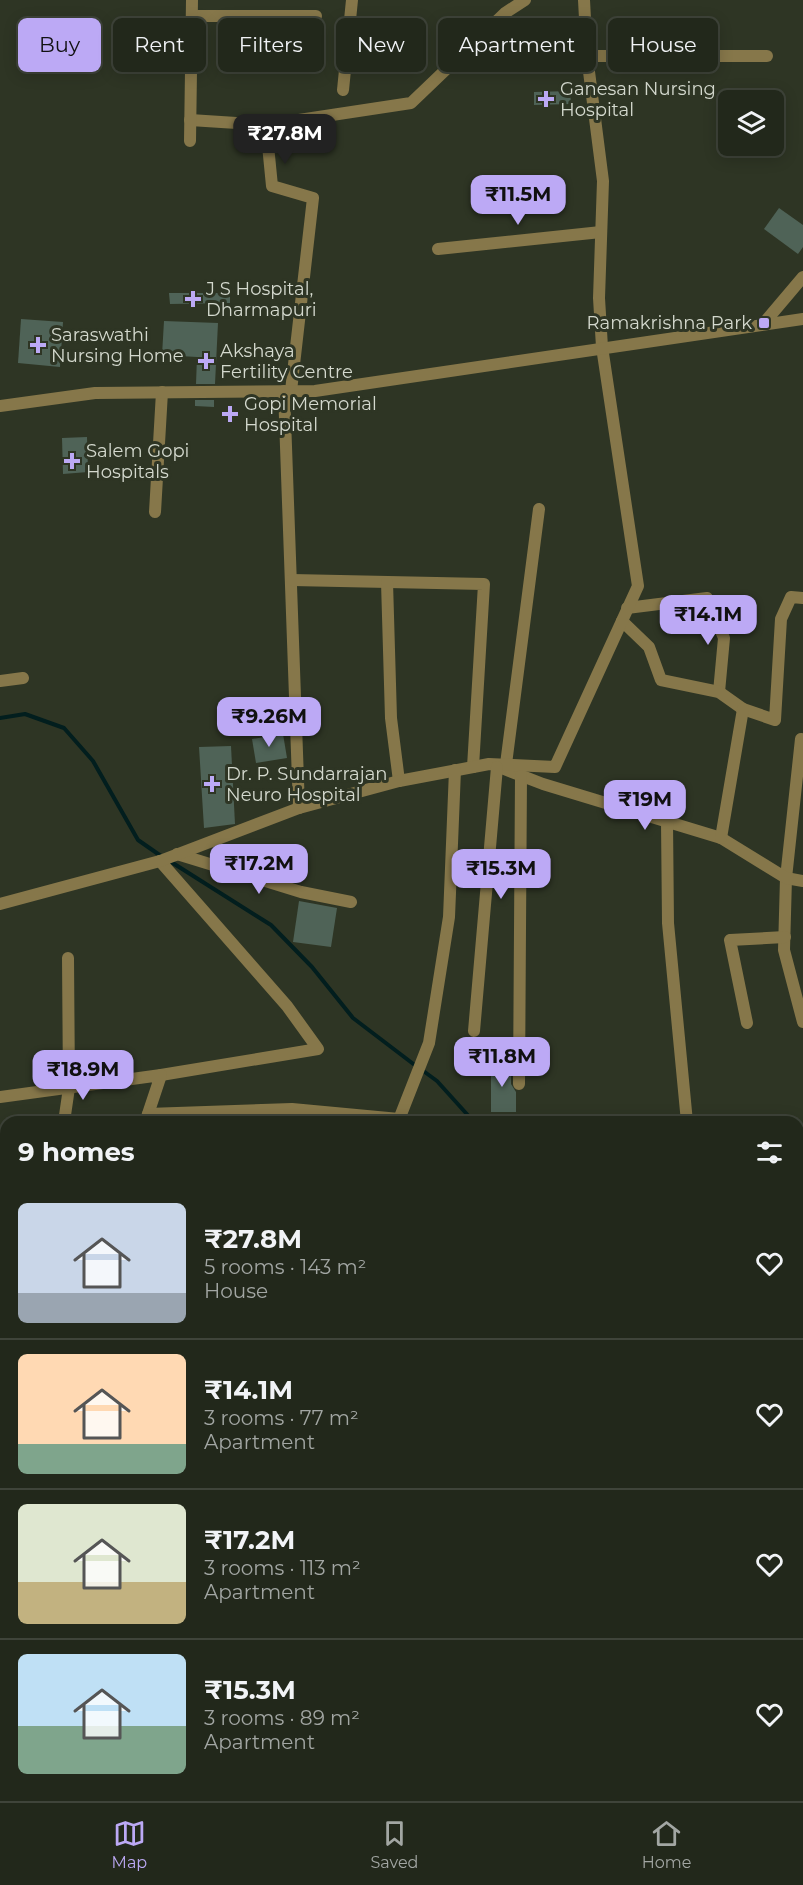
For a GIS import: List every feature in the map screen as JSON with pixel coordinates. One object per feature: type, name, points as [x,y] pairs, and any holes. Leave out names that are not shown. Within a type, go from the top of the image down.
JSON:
[{"type":"street","points":[[190,141],[192,0]]},
{"type":"street","points":[[343,90],[352,0]]},
{"type":"street","points":[[190,120],[266,125],[411,103],[506,13],[525,0]]},
{"type":"street","points":[[584,0],[585,18]]},
{"type":"street","points":[[192,16],[316,16]]},
{"type":"street","points":[[596,56],[767,56]]},
{"type":"street","points":[[0,904],[167,858],[299,808],[399,781],[473,767],[497,765],[555,767],[638,586],[602,347],[599,298],[603,181],[589,72]]},
{"type":"street","points":[[266,125],[272,186],[313,198],[287,391],[299,808]]},
{"type":"street","points":[[438,249],[601,232]]},
{"type":"street","points":[[764,323],[803,277]]},
{"type":"street","points":[[0,406],[95,393],[315,391],[803,319]]},
{"type":"street","points":[[155,512],[162,392]]},
{"type":"street","points":[[474,1031],[497,765],[539,509]]},
{"type":"street","points":[[292,580],[484,584],[473,767]]},
{"type":"street","points":[[387,582],[391,717],[399,781]]},
{"type":"street","points":[[622,621],[650,647],[661,680],[719,692],[743,709],[775,720],[781,619],[791,597],[803,598]]},
{"type":"street","points":[[627,608],[707,598],[724,638],[719,692]]},
{"type":"street","points":[[0,681],[23,678]]},
{"type":"street","points":[[721,838],[743,709]]},
{"type":"street","points":[[801,739],[786,878],[784,950],[803,1022]]},
{"type":"street","points":[[497,765],[522,776],[721,838],[786,878],[803,881]]},
{"type":"street","points":[[401,1116],[429,1043],[449,916],[455,770]]},
{"type":"street","points":[[519,1084],[522,776]]},
{"type":"street","points":[[667,822],[668,923],[686,1116]]},
{"type":"street","points":[[167,858],[293,890],[351,902]]},
{"type":"street","points":[[0,1097],[160,1075],[318,1048],[287,1006],[167,858]]},
{"type":"street","points":[[747,1023],[730,940],[785,937]]},
{"type":"street","points":[[65,1116],[69,1088],[68,958]]},
{"type":"street","points":[[148,1116],[160,1075]]},
{"type":"street","points":[[179,1116],[292,1109],[360,1116]]},
{"type":"building","points":[[570,91],[571,104],[534,105],[534,92]]},
{"type":"building","points":[[779,208],[803,225],[803,247],[798,254],[764,229]]},
{"type":"building","points":[[169,293],[230,293],[230,303],[170,304]]},
{"type":"building","points":[[21,319],[63,322],[60,367],[18,363]]},
{"type":"building","points":[[164,321],[218,323],[215,384],[196,384],[197,357],[162,355]]},
{"type":"building","points":[[195,400],[214,400],[214,407],[195,406]]},
{"type":"building","points":[[87,437],[88,472],[63,474],[62,438]]},
{"type":"building","points":[[283,734],[287,758],[256,763],[252,739]]},
{"type":"building","points":[[231,746],[235,824],[204,828],[199,747]]},
{"type":"building","points":[[299,901],[337,908],[331,947],[293,942]]},
{"type":"building","points":[[491,1062],[511,1062],[511,1084],[516,1092],[516,1112],[491,1112]]},
{"type":"waterway","points":[[0,718],[25,714],[64,728],[93,761],[138,840],[161,856]]},
{"type":"waterway","points":[[168,860],[271,925],[312,967],[353,1018],[416,1066]]},
{"type":"waterway","points":[[422,1070],[437,1081],[469,1116]]},
{"type":"place","name":"Ganesan Nursing Hospital","points":[[546,99]]},
{"type":"place","name":"J S Hospital, Dharmapuri","points":[[193,299]]},
{"type":"place","name":"Ramakrishna Park","points":[[764,323]]},
{"type":"place","name":"Saraswathi Nursing Home","points":[[38,345]]},
{"type":"place","name":"Akshaya Fertility Centre","points":[[206,361]]},
{"type":"place","name":"Gopi Memorial Hospital","points":[[230,414]]},
{"type":"place","name":"Salem Gopi Hospitals","points":[[72,461]]},
{"type":"place","name":"Dr. P. Sundarrajan Neuro Hospital","points":[[212,784]]}]
